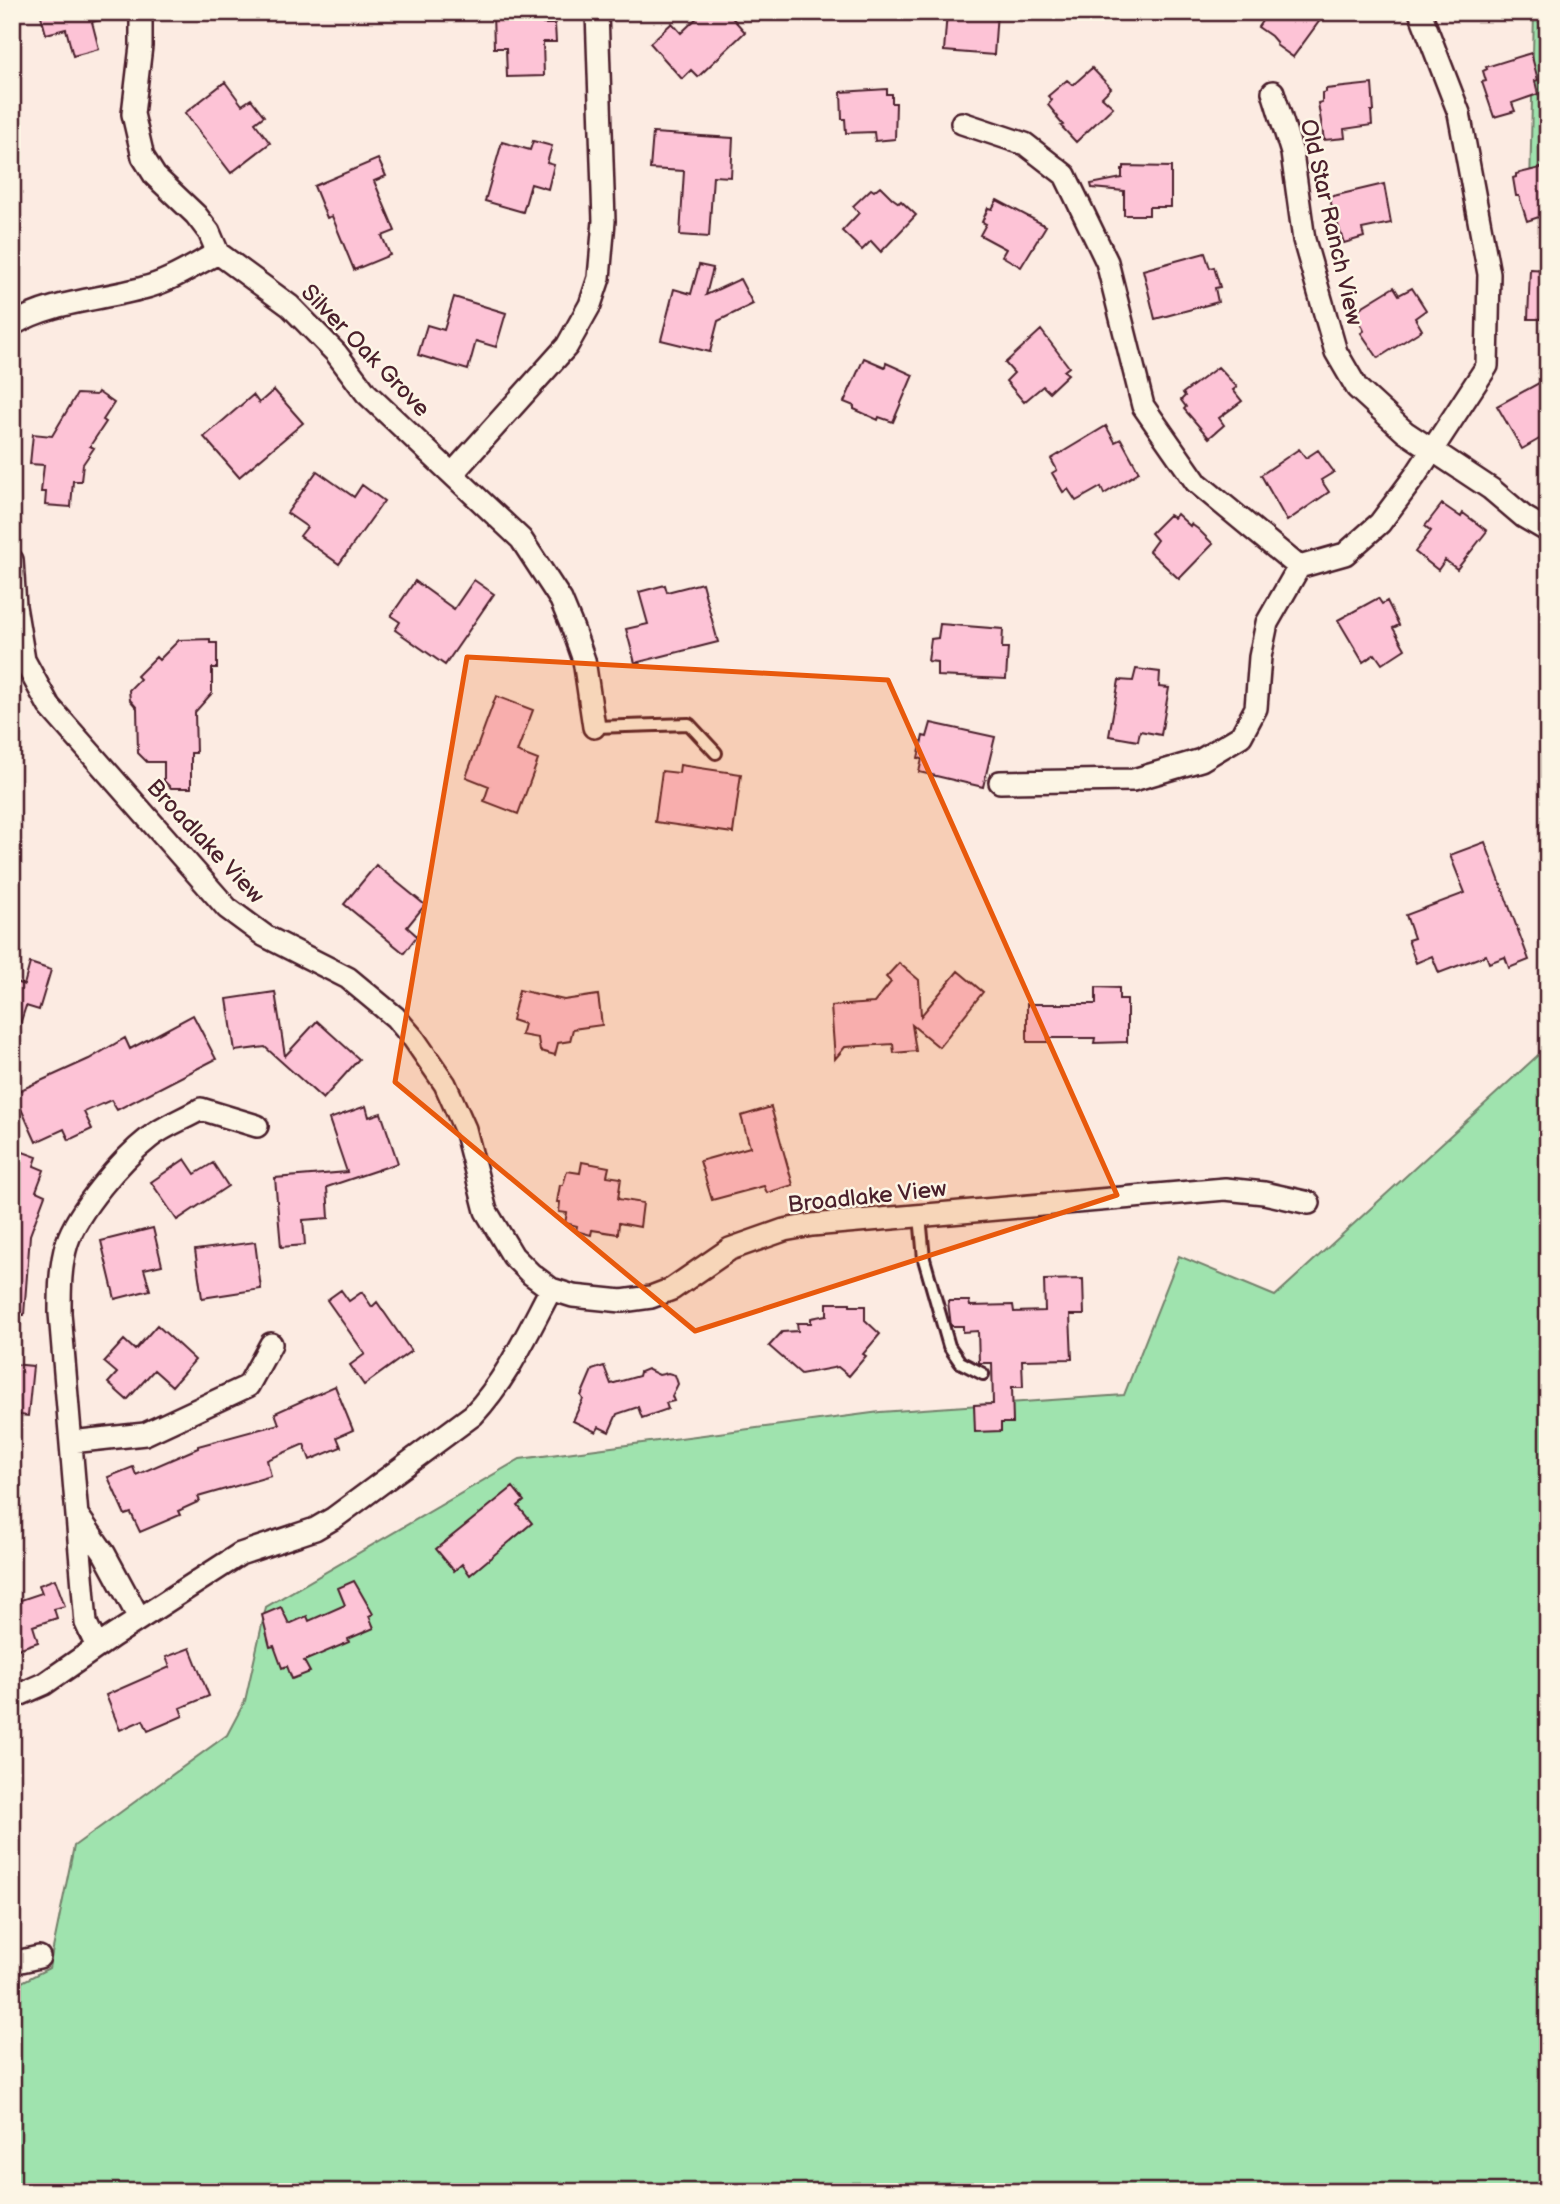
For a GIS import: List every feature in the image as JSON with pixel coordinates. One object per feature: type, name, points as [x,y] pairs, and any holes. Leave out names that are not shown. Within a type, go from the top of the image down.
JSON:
[{"type":"street","name":"Silver Oak Grove","points":[[141,12],[141,46],[133,114],[143,157],[155,176],[203,224],[218,253],[290,306],[336,353],[366,393],[521,539],[561,600],[584,660],[594,727]]},
{"type":"street","points":[[453,473],[567,346],[580,326],[596,287],[603,249],[604,221],[597,12]]},
{"type":"street","points":[[1000,782],[1133,780],[1201,760],[1241,736],[1256,708],[1260,657],[1267,623],[1299,567],[1345,554],[1380,523],[1487,366],[1489,274],[1459,113],[1420,12]]},
{"type":"street","name":"Old Star Ranch View","points":[[1273,92],[1292,153],[1304,240],[1336,352],[1357,388],[1405,432],[1491,489],[1524,517],[1548,531]]},
{"type":"street","points":[[962,123],[1025,144],[1065,175],[1107,262],[1143,406],[1196,482],[1299,567]]},
{"type":"street","points":[[12,326],[26,317],[46,310],[146,288],[218,253]]},
{"type":"street","name":"Broadlake View","points":[[12,560],[15,606],[24,660],[49,706],[226,908],[265,936],[348,978],[388,1010],[408,1031],[430,1061],[457,1109],[472,1151],[486,1211],[498,1235],[513,1256],[551,1289],[599,1300],[622,1301],[651,1297],[672,1289],[730,1249],[775,1233],[812,1225],[1225,1189],[1264,1193],[1309,1203]]},
{"type":"street","points":[[97,1647],[86,1623],[60,1313],[66,1245],[75,1225],[119,1165],[151,1137],[201,1109],[257,1126]]},
{"type":"street","points":[[12,1699],[44,1684],[139,1618],[240,1555],[315,1529],[334,1518],[473,1415],[502,1380],[551,1289]]},
{"type":"street","points":[[72,1441],[145,1434],[248,1386],[271,1344]]},
{"type":"street","points":[[77,1515],[104,1553],[139,1618]]},
{"type":"street","points":[[12,1963],[38,1957]]},
{"type":"lane","points":[[594,727],[689,724],[716,753]]},
{"type":"lane","points":[[920,1216],[928,1275],[949,1346],[960,1362],[983,1374]]},
{"type":"highlighted area","points":[[467,657],[888,680],[1117,1195],[695,1331],[395,1082]]},
{"type":"green space","points":[[1534,12],[1548,12],[1548,222],[1530,189]]},
{"type":"green space","points":[[1548,1046],[1548,2192],[12,2192],[12,1987],[49,1968],[74,1846],[227,1735],[245,1701],[266,1607],[520,1459],[880,1412],[1124,1395],[1179,1256],[1275,1296]]},
{"type":"building","points":[[40,12],[108,12],[108,18],[92,22],[99,49],[73,56],[66,29],[46,34]]},
{"type":"building","points":[[493,12],[542,12],[543,24],[555,24],[556,42],[543,42],[544,76],[507,77],[506,48],[494,48]]},
{"type":"building","points":[[703,12],[727,12],[745,32],[698,77],[691,70],[682,79],[650,43],[672,23],[681,33]]},
{"type":"building","points":[[947,12],[997,12],[994,55],[944,51]]},
{"type":"building","points":[[1251,12],[1326,12],[1293,57],[1258,27],[1262,21]]},
{"type":"building","points":[[1531,53],[1538,80],[1535,81],[1538,94],[1512,103],[1515,111],[1494,117],[1482,82],[1486,81],[1483,71],[1486,67]]},
{"type":"building","points":[[1092,68],[1111,88],[1102,97],[1113,107],[1076,142],[1061,126],[1063,125],[1048,105],[1052,100],[1048,96],[1067,80],[1073,85]]},
{"type":"building","points":[[225,82],[242,105],[251,99],[264,116],[255,123],[270,143],[231,173],[185,113]]},
{"type":"building","points":[[1372,84],[1372,125],[1344,129],[1345,138],[1324,140],[1318,103],[1322,102],[1322,93],[1326,92],[1326,89]]},
{"type":"building","points":[[887,89],[887,94],[892,94],[892,103],[896,103],[895,139],[875,141],[874,132],[846,133],[845,119],[842,119],[841,92]]},
{"type":"building","points":[[653,133],[733,138],[731,177],[713,176],[709,237],[680,235],[684,171],[650,169]]},
{"type":"building","points":[[533,141],[552,146],[547,163],[554,165],[548,189],[531,184],[523,212],[485,201],[502,142],[530,150]]},
{"type":"building","points":[[378,159],[386,176],[374,181],[395,231],[382,236],[390,255],[354,270],[332,216],[327,218],[314,186]]},
{"type":"building","points":[[1124,166],[1171,167],[1171,207],[1149,207],[1149,215],[1124,215],[1124,191],[1092,188],[1091,184],[1122,178]]},
{"type":"building","points":[[1548,166],[1548,206],[1544,207],[1545,215],[1527,221],[1519,196],[1516,196],[1513,178],[1516,174]]},
{"type":"building","points":[[1384,184],[1391,223],[1362,229],[1364,237],[1344,243],[1329,197]]},
{"type":"building","points":[[880,186],[916,215],[881,252],[871,241],[862,250],[842,231],[859,213],[853,206],[871,189],[874,191]]},
{"type":"building","points":[[997,200],[1046,226],[1021,267],[1002,256],[1006,249],[980,235],[986,224],[982,222],[988,208],[992,209]]},
{"type":"building","points":[[1205,253],[1210,268],[1214,267],[1220,287],[1215,288],[1218,302],[1155,319],[1143,270]]},
{"type":"building","points":[[699,265],[713,268],[706,295],[740,279],[753,304],[718,321],[710,352],[661,340],[674,289],[691,294]]},
{"type":"building","points":[[1530,269],[1548,270],[1548,319],[1528,319]]},
{"type":"building","points":[[1394,287],[1399,295],[1412,288],[1426,310],[1415,318],[1422,330],[1378,358],[1361,333],[1364,331],[1355,311]]},
{"type":"building","points":[[454,297],[506,313],[496,347],[476,341],[468,370],[418,355],[427,325],[444,330]]},
{"type":"building","points":[[1041,330],[1069,367],[1064,371],[1068,374],[1049,392],[1043,386],[1024,402],[1006,381],[1014,373],[1005,363]]},
{"type":"building","points":[[864,358],[885,367],[886,363],[913,375],[893,422],[879,417],[878,420],[844,402]]},
{"type":"building","points":[[1218,367],[1237,387],[1233,390],[1242,401],[1219,418],[1224,425],[1209,438],[1184,409],[1186,407],[1181,400],[1185,396],[1183,393]]},
{"type":"building","points":[[1548,378],[1548,434],[1522,449],[1497,406]]},
{"type":"building","points":[[274,390],[303,423],[239,477],[204,437],[253,395],[259,403]]},
{"type":"building","points":[[98,392],[114,403],[103,420],[106,422],[90,446],[94,448],[83,464],[81,481],[73,481],[71,507],[45,505],[46,492],[41,492],[44,465],[30,464],[33,434],[52,436],[77,394],[96,395]]},
{"type":"building","points":[[1106,426],[1115,442],[1121,439],[1139,472],[1104,494],[1101,487],[1076,501],[1068,489],[1063,492],[1052,473],[1057,470],[1051,459]]},
{"type":"building","points":[[1299,449],[1306,458],[1318,450],[1334,472],[1321,480],[1329,492],[1287,521],[1261,475]]},
{"type":"building","points":[[317,471],[354,497],[362,485],[384,501],[339,564],[300,536],[307,527],[287,513]]},
{"type":"building","points":[[1442,504],[1461,517],[1463,513],[1487,531],[1457,569],[1445,560],[1438,570],[1415,552],[1431,531],[1425,526]]},
{"type":"building","points":[[1177,514],[1213,544],[1179,579],[1149,551],[1157,540],[1151,533],[1169,515],[1174,518]]},
{"type":"building","points":[[474,580],[494,594],[445,665],[395,630],[400,622],[391,616],[415,581],[454,609]]},
{"type":"building","points":[[702,583],[718,642],[635,663],[626,629],[648,624],[639,592],[665,585],[667,592]]},
{"type":"building","points":[[1378,598],[1382,604],[1387,601],[1399,625],[1393,628],[1405,649],[1382,664],[1375,654],[1363,662],[1338,620]]},
{"type":"building","points":[[940,624],[1003,629],[1002,648],[1008,648],[1006,679],[937,676],[937,662],[928,661],[931,639],[938,638]]},
{"type":"building","points":[[210,639],[210,643],[217,643],[217,668],[212,668],[212,693],[195,712],[196,753],[191,753],[191,788],[171,788],[164,781],[164,762],[147,762],[138,753],[137,708],[130,700],[129,690],[140,679],[137,676],[156,657],[159,660],[179,640]]},
{"type":"building","points":[[1136,669],[1160,672],[1159,687],[1169,688],[1161,735],[1140,731],[1138,741],[1109,736],[1119,680],[1133,681]]},
{"type":"building","points":[[496,696],[533,710],[517,752],[538,760],[518,814],[484,801],[489,786],[466,777]]},
{"type":"building","points":[[931,723],[995,737],[983,787],[919,772],[922,759],[918,758],[923,736],[927,737]]},
{"type":"building","points":[[680,765],[741,774],[733,833],[655,822],[662,771],[679,773]]},
{"type":"building","points":[[1485,842],[1529,960],[1509,968],[1505,957],[1489,963],[1486,955],[1439,973],[1432,956],[1416,963],[1408,940],[1414,938],[1406,915],[1465,893],[1450,855]]},
{"type":"building","points":[[376,865],[425,905],[407,927],[417,936],[404,953],[344,904]]},
{"type":"building","points":[[30,963],[51,970],[39,1010],[26,1006],[16,1036],[12,1036],[12,981],[24,985]]},
{"type":"building","points":[[899,963],[919,980],[921,1016],[958,971],[983,992],[939,1047],[912,1025],[916,1051],[894,1053],[893,1044],[845,1047],[835,1059],[831,1006],[874,1003],[891,982],[886,977]]},
{"type":"building","points":[[1096,987],[1119,988],[1119,999],[1127,999],[1127,1042],[1094,1043],[1095,1038],[1048,1038],[1048,1042],[1027,1042],[1027,1004],[1096,1004]]},
{"type":"building","points":[[519,990],[564,1000],[598,995],[602,1025],[573,1029],[570,1041],[558,1043],[555,1055],[540,1051],[538,1038],[521,1035],[524,1024],[512,1020]]},
{"type":"building","points":[[275,992],[285,1056],[317,1021],[359,1059],[323,1099],[265,1047],[235,1051],[227,999]]},
{"type":"building","points":[[193,1015],[216,1059],[117,1110],[111,1100],[84,1112],[92,1129],[69,1140],[64,1129],[36,1142],[14,1093],[89,1059],[125,1038],[130,1049]]},
{"type":"building","points":[[366,1106],[369,1117],[381,1113],[398,1163],[327,1187],[329,1218],[303,1220],[305,1245],[281,1247],[275,1178],[347,1172],[329,1119]]},
{"type":"building","points":[[771,1107],[793,1185],[767,1193],[764,1186],[712,1200],[700,1161],[750,1147],[741,1116]]},
{"type":"building","points":[[12,1148],[37,1157],[34,1166],[44,1170],[36,1191],[45,1195],[30,1235],[24,1315],[12,1315]]},
{"type":"building","points":[[185,1159],[195,1174],[213,1163],[228,1186],[177,1220],[151,1182]]},
{"type":"building","points":[[582,1162],[609,1167],[607,1176],[621,1178],[618,1199],[643,1203],[640,1227],[619,1223],[618,1234],[592,1230],[591,1235],[576,1231],[577,1226],[565,1223],[567,1213],[559,1212],[560,1202],[557,1202],[560,1185],[563,1185],[567,1171],[580,1173]]},
{"type":"building","points":[[153,1228],[162,1265],[144,1269],[150,1290],[115,1299],[101,1241]]},
{"type":"building","points":[[255,1242],[261,1289],[202,1298],[195,1250]]},
{"type":"building","points":[[1083,1279],[1084,1315],[1070,1315],[1072,1359],[1022,1360],[1023,1387],[1012,1387],[1013,1423],[1001,1423],[1001,1431],[975,1432],[974,1405],[993,1404],[992,1363],[979,1363],[978,1331],[963,1332],[963,1326],[951,1326],[948,1301],[969,1301],[970,1306],[1013,1305],[1014,1312],[1045,1311],[1044,1280]]},
{"type":"building","points":[[341,1290],[349,1301],[362,1292],[372,1307],[377,1302],[411,1351],[364,1385],[350,1365],[365,1354],[327,1300]]},
{"type":"building","points":[[827,1303],[865,1306],[865,1320],[880,1334],[849,1376],[838,1367],[801,1374],[769,1346],[782,1332],[798,1331],[797,1323],[811,1323],[811,1318],[827,1315]]},
{"type":"building","points":[[157,1325],[195,1360],[172,1386],[154,1370],[127,1400],[108,1383],[117,1373],[104,1362],[124,1340],[135,1350]]},
{"type":"building","points":[[12,1364],[33,1366],[28,1416],[12,1414]]},
{"type":"building","points":[[604,1366],[611,1384],[639,1376],[640,1372],[647,1369],[659,1375],[675,1375],[678,1384],[672,1396],[674,1401],[666,1403],[668,1409],[642,1418],[638,1407],[617,1414],[609,1432],[599,1427],[596,1432],[573,1421],[592,1370]]},
{"type":"building","points":[[335,1386],[353,1430],[337,1437],[341,1447],[310,1460],[304,1444],[267,1460],[271,1476],[198,1497],[200,1501],[178,1511],[180,1515],[140,1532],[131,1513],[125,1515],[108,1477],[133,1467],[136,1475],[198,1446],[279,1424],[275,1413]]},
{"type":"building","points":[[513,1487],[524,1501],[518,1506],[532,1523],[470,1575],[462,1564],[454,1571],[436,1549]]},
{"type":"building","points":[[55,1579],[65,1606],[54,1609],[57,1618],[33,1626],[38,1642],[12,1651],[12,1603],[42,1593],[39,1585]]},
{"type":"building","points":[[354,1581],[373,1614],[369,1616],[374,1628],[304,1661],[310,1672],[292,1679],[287,1666],[282,1668],[274,1646],[270,1647],[262,1615],[281,1607],[289,1624],[307,1616],[309,1621],[345,1605],[338,1588]]},
{"type":"building","points":[[190,1648],[209,1696],[180,1708],[183,1716],[148,1731],[143,1720],[120,1730],[106,1695],[170,1667],[166,1657]]}]
